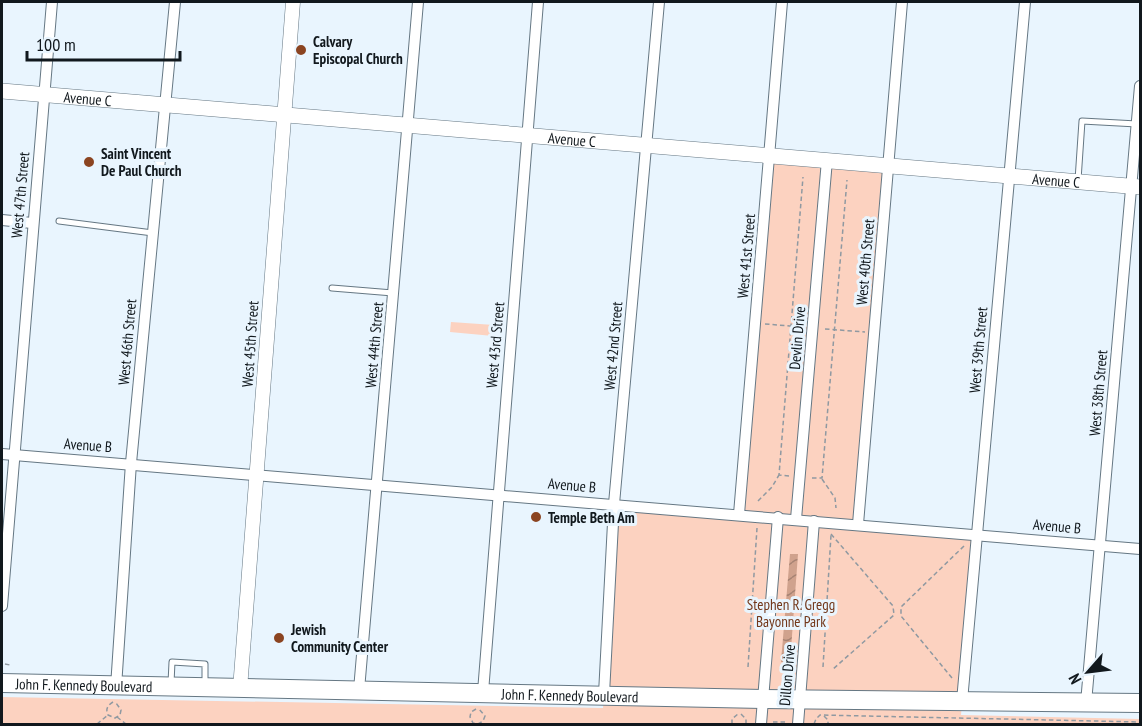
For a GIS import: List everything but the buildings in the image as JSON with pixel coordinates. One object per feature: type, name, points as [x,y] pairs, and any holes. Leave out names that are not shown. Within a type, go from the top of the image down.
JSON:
[{"type":"main road","name":"Avenue C","points":[[2,91],[1136,186]]},
{"type":"main road","name":"John F. Kennedy Boulevard","points":[[2,683],[115,697],[171,688],[205,688],[359,690],[479,703],[604,694],[763,699],[1140,703]]},
{"type":"street","name":"West 47th Street","points":[[2,606],[52,2]]},
{"type":"street","name":"West 46th Street","points":[[115,697],[131,463],[175,2]]},
{"type":"street","name":"West 45th Street","points":[[240,689],[293,2]]},
{"type":"street","name":"West 44th Street","points":[[359,690],[418,2]]},
{"type":"street","name":"West 43rd Street","points":[[479,703],[538,2]]},
{"type":"street","name":"West 42nd Street","points":[[604,694],[614,504],[659,2]]},
{"type":"street","name":"West 41st Street","points":[[739,514],[782,2]]},
{"type":"street","name":"West 40th Street","points":[[858,524],[902,2]]},
{"type":"street","name":"West 39th Street","points":[[962,701],[1025,2]]},
{"type":"street","name":"West 38th Street","points":[[1086,703],[1136,186],[1140,86]]},
{"type":"street","name":"Devlin Drive","points":[[796,519],[827,160]]},
{"type":"street","points":[[2,220],[32,223]]},
{"type":"street","name":"Avenue B","points":[[2,454],[1140,549]]},
{"type":"street","points":[[764,723],[763,699],[778,517]]},
{"type":"street","name":"Dillon Drive","points":[[794,723],[800,699],[814,521]]},
{"type":"lane","points":[[1078,181],[1082,121],[1137,124]]},
{"type":"lane","points":[[59,221],[153,233]]},
{"type":"lane","points":[[332,288],[393,293]]},
{"type":"lane","points":[[171,688],[172,662],[205,664],[205,688]]},
{"type":"path","points":[[758,501],[772,487],[779,475],[803,177]]},
{"type":"path","points":[[837,508],[836,498],[822,478],[847,180]]},
{"type":"path","points":[[779,475],[790,476]]},
{"type":"path","points":[[811,477],[822,478]]},
{"type":"path","points":[[748,667],[757,527]]},
{"type":"path","points":[[829,531],[893,606],[894,615]]},
{"type":"path","points":[[823,667],[831,534]]},
{"type":"path","points":[[955,681],[901,616],[901,607],[966,544]]},
{"type":"path","points":[[893,606],[901,607]]},
{"type":"path","points":[[832,670],[894,615],[901,616]]},
{"type":"path","points":[[5,664],[10,665]]},
{"type":"path","points":[[115,697],[122,710],[117,717],[112,718],[108,715],[107,708],[115,697]]},
{"type":"path","points":[[479,703],[485,716],[481,724],[471,722],[470,715],[479,703]]},
{"type":"path","points":[[732,724],[732,719],[739,714],[747,722]]},
{"type":"path","points":[[97,724],[108,715]]},
{"type":"path","points":[[823,716],[828,720],[828,724]]},
{"type":"path","points":[[814,724],[815,719],[823,716],[1140,722]]},
{"type":"path","points":[[117,717],[126,724]]},
{"type":"path","points":[[112,718],[112,724]]},
{"type":"path","points":[[764,723],[794,723]]},
{"type":"green space","name":"Stephen R. Gregg Bayonne Park","points":[[769,156],[888,165],[858,524],[977,534],[961,715],[1140,719],[1140,724],[2,724],[2,697],[603,708],[619,504],[738,514]]},
{"type":"green space","points":[[451,322],[494,325],[493,336],[450,332]]},
{"type":"water","points":[[790,554],[798,554],[790,663],[781,662]]},
{"type":"place","name":"Calvary Episcopal Church","points":[[301,50]]},
{"type":"place","name":"Saint Vincent De Paul Church","points":[[89,162]]},
{"type":"place","name":"Temple Beth Am","points":[[536,517]]},
{"type":"place","name":"Jewish Community Center","points":[[279,638]]}]
